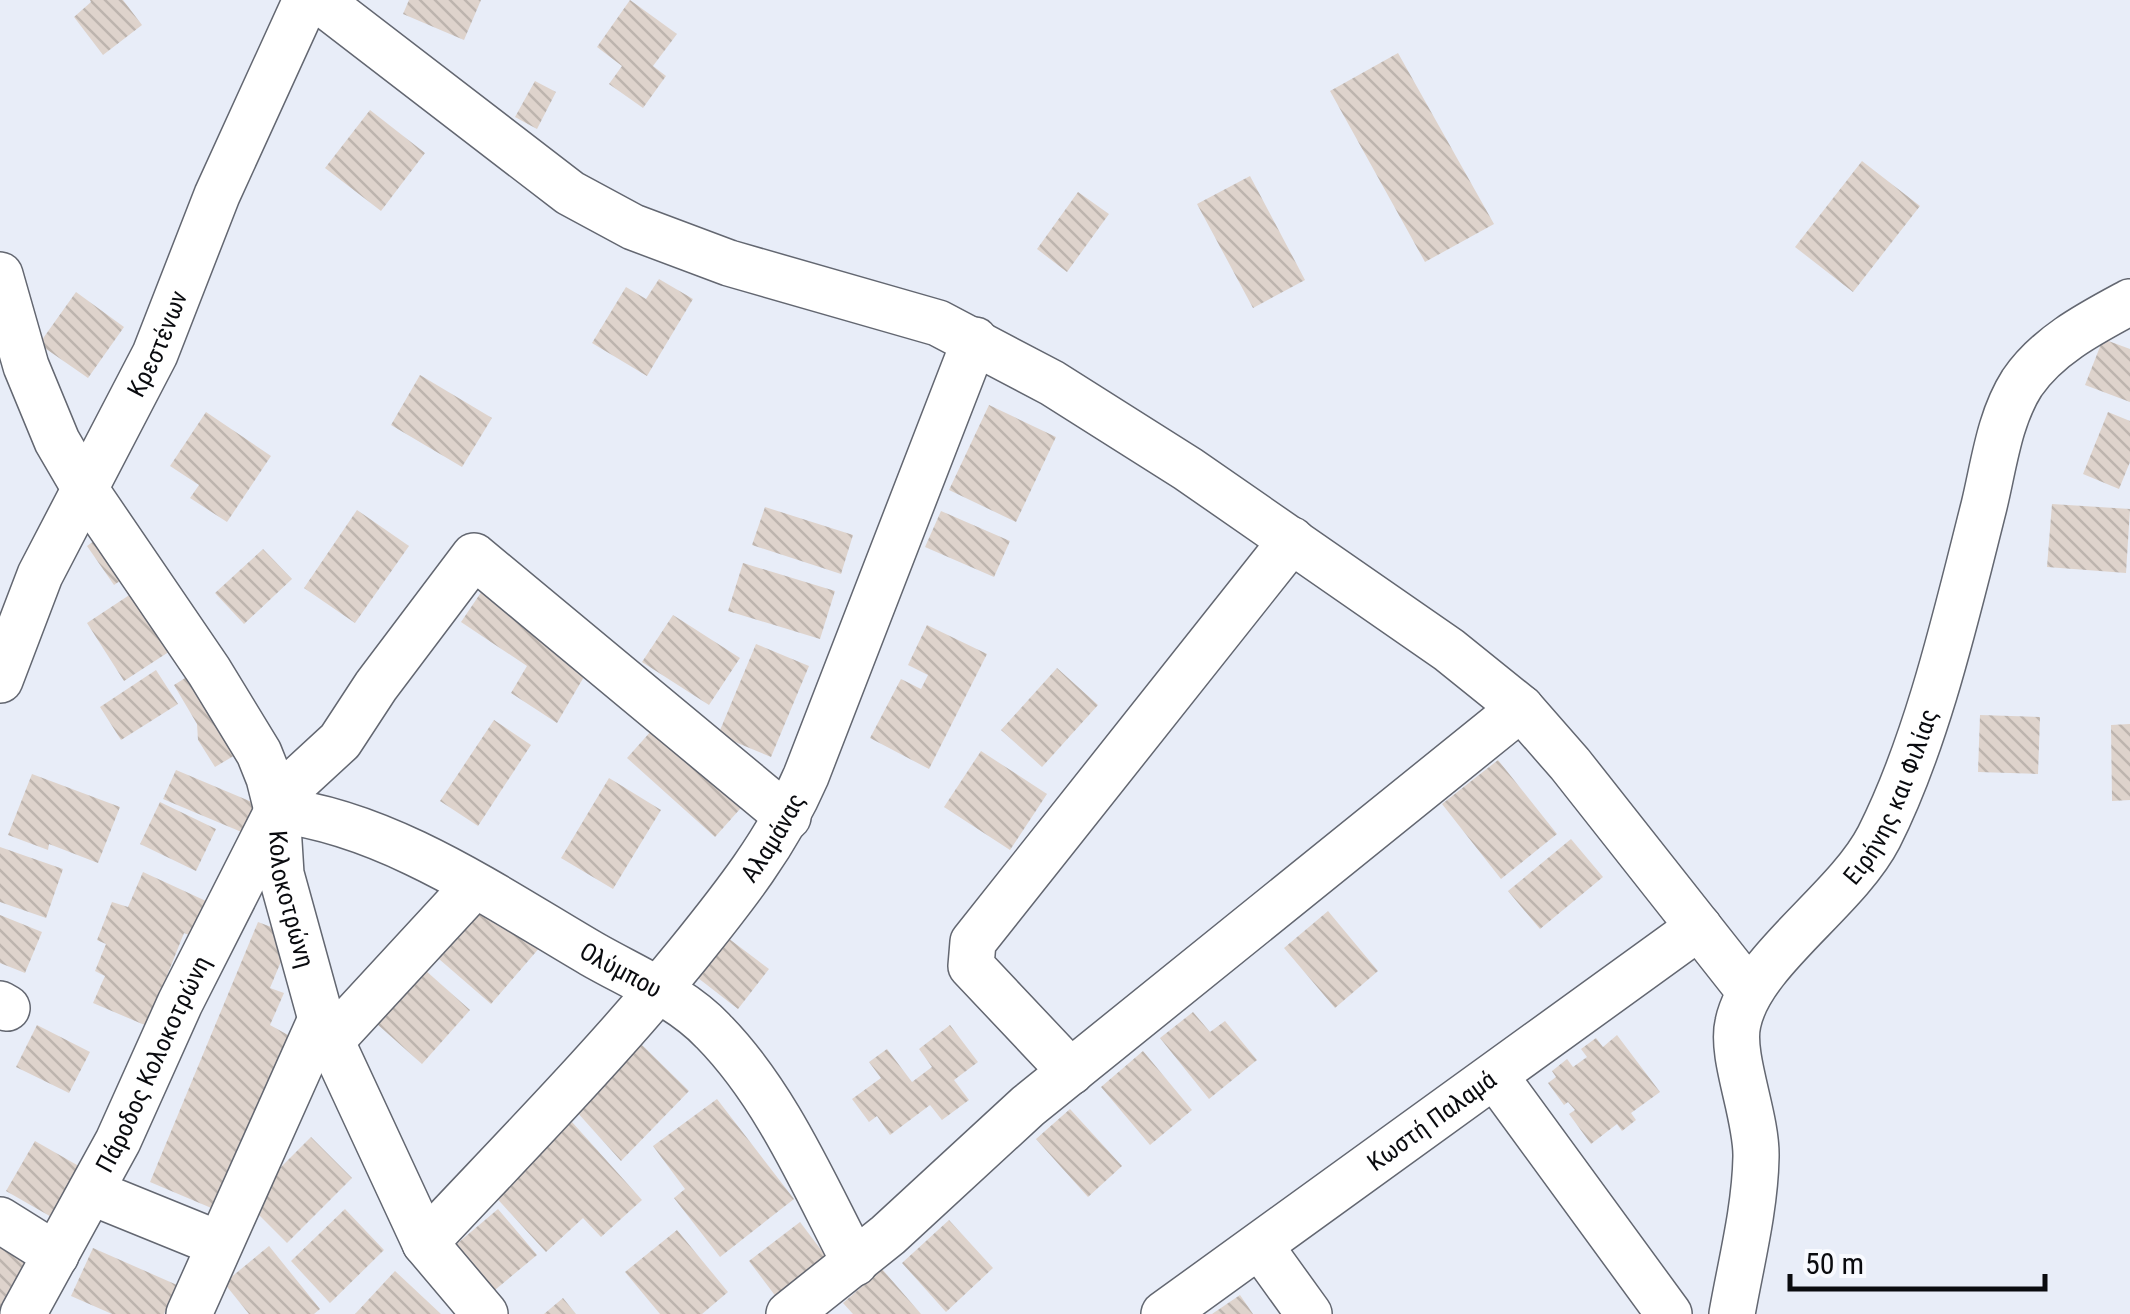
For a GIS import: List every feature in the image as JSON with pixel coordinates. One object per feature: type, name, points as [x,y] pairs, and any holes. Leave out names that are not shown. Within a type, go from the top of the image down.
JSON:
[{"type":"street","name":"Κρεστένων","points":[[0,680],[30,597],[155,354],[217,195],[306,0]]},
{"type":"street","points":[[320,0],[592,206],[633,227],[728,262],[924,317],[975,340],[1125,427],[1292,540],[1480,673],[1522,708],[1750,992]]},
{"type":"street","name":"Κολοκοτρώνη","points":[[0,275],[40,404],[85,489],[240,719],[270,778],[277,810],[281,874],[325,1030],[424,1243],[485,1314]]},
{"type":"street","name":"Ειρήνης και Φιλίας","points":[[1732,1314],[1756,1157],[1753,1117],[1736,1036],[1738,1020],[1750,992],[1765,972],[1848,883],[1884,826],[1935,682],[2002,432],[2021,385],[2066,340],[2130,302]]},
{"type":"street","name":"Αλαμάνας","points":[[424,1243],[658,991],[744,885],[788,817],[975,340]]},
{"type":"street","points":[[1071,1072],[972,966],[973,942],[1292,540]]},
{"type":"street","name":"Πάροδος Κολοκοτρώνη","points":[[23,1314],[118,1142],[237,884],[277,810],[297,778],[340,741],[376,686],[474,556],[788,817]]},
{"type":"street","points":[[789,1314],[855,1263],[1005,1126],[1522,708]]},
{"type":"street","name":"Ολύμπου","points":[[277,810],[350,826],[474,886],[658,991],[712,1028],[750,1076],[799,1157],[855,1263]]},
{"type":"street","points":[[189,1314],[219,1244],[325,1030],[474,886]]},
{"type":"street","name":"Κωστή Παλαμά","points":[[1164,1314],[1699,927]]},
{"type":"street","points":[[1496,1076],[1669,1314]]},
{"type":"street","points":[[91,1192],[219,1244]]},
{"type":"street","points":[[0,1220],[56,1255]]},
{"type":"street","points":[[1260,1246],[1309,1314]]},
{"type":"building","points":[[90,0],[123,0],[142,25],[103,55],[74,17]]},
{"type":"building","points":[[409,0],[481,0],[464,40],[403,14]]},
{"type":"building","points":[[630,0],[677,34],[653,66],[666,76],[643,108],[609,84],[622,66],[597,47]]},
{"type":"building","points":[[1398,53],[1494,224],[1425,262],[1330,91]]},
{"type":"building","points":[[535,81],[556,92],[537,129],[515,117]]},
{"type":"building","points":[[370,110],[425,153],[381,211],[325,168]]},
{"type":"building","points":[[1862,161],[1920,206],[1853,292],[1795,247]]},
{"type":"building","points":[[1250,176],[1305,280],[1253,308],[1197,204]]},
{"type":"building","points":[[1078,192],[1109,214],[1067,272],[1037,249]]},
{"type":"building","points":[[659,279],[693,299],[647,376],[592,343],[626,287],[646,299]]},
{"type":"building","points":[[76,292],[124,327],[88,378],[39,344]]},
{"type":"building","points":[[2103,339],[2130,349],[2130,402],[2085,385]]},
{"type":"building","points":[[420,375],[492,418],[462,467],[391,425]]},
{"type":"building","points":[[989,405],[1056,437],[1016,522],[949,490]]},
{"type":"building","points":[[206,412],[271,456],[227,522],[190,498],[199,485],[170,466]]},
{"type":"building","points":[[2108,412],[2130,421],[2130,462],[2119,489],[2083,474]]},
{"type":"building","points":[[2052,504],[2130,509],[2126,573],[2047,567]]},
{"type":"building","points":[[765,507],[853,535],[841,574],[752,545]]},
{"type":"building","points":[[357,510],[409,546],[355,623],[304,588]]},
{"type":"building","points":[[941,511],[1010,541],[994,577],[925,547]]},
{"type":"building","points":[[105,533],[133,572],[114,585],[87,546]]},
{"type":"building","points":[[263,549],[292,579],[244,624],[215,593]]},
{"type":"building","points":[[743,563],[835,591],[820,639],[728,611]]},
{"type":"building","points":[[486,585],[592,663],[557,723],[511,693],[527,666],[461,622]]},
{"type":"building","points":[[143,586],[181,644],[124,681],[87,623]]},
{"type":"building","points":[[673,615],[740,658],[709,705],[642,662]]},
{"type":"building","points":[[927,625],[987,654],[929,769],[870,738],[901,679],[921,689],[928,675],[908,665]]},
{"type":"building","points":[[756,644],[809,666],[771,757],[718,735]]},
{"type":"building","points":[[201,668],[247,748],[215,767],[198,740],[197,724],[174,685]]},
{"type":"building","points":[[1057,668],[1098,705],[1042,767],[1001,730]]},
{"type":"building","points":[[156,670],[178,704],[121,740],[100,707]]},
{"type":"building","points":[[1980,715],[2040,717],[2038,774],[1978,772]]},
{"type":"building","points":[[494,720],[531,745],[478,826],[440,801]]},
{"type":"building","points":[[660,721],[748,800],[715,837],[627,758]]},
{"type":"building","points":[[2130,724],[2130,800],[2112,801],[2111,725]]},
{"type":"building","points":[[981,751],[1047,794],[1010,850],[944,807]]},
{"type":"building","points":[[1498,760],[1557,834],[1501,879],[1442,804]]},
{"type":"building","points":[[176,770],[264,807],[251,836],[163,799]]},
{"type":"building","points":[[32,774],[120,807],[98,863],[49,844],[48,850],[8,835]]},
{"type":"building","points":[[609,778],[661,810],[613,889],[561,858]]},
{"type":"building","points":[[160,802],[216,829],[196,871],[140,844]]},
{"type":"building","points":[[1571,839],[1603,877],[1540,929],[1508,891]]},
{"type":"building","points":[[0,847],[63,869],[46,918],[0,902]]},
{"type":"building","points":[[143,872],[219,907],[204,941],[184,933],[147,1026],[93,1003],[105,976],[95,971],[106,944],[97,940],[112,902],[128,907]]},
{"type":"building","points":[[489,901],[541,946],[491,1004],[439,959]]},
{"type":"building","points":[[1328,911],[1378,971],[1335,1008],[1284,948]]},
{"type":"building","points":[[0,915],[42,932],[25,973],[0,963]]},
{"type":"building","points":[[258,922],[292,935],[270,988],[284,993],[270,1025],[288,1035],[216,1210],[150,1182]]},
{"type":"building","points":[[728,938],[769,969],[738,1009],[698,978]]},
{"type":"building","points":[[425,970],[470,1010],[422,1064],[377,1024]]},
{"type":"building","points":[[1193,1012],[1210,1032],[1225,1021],[1257,1060],[1209,1099],[1160,1038]]},
{"type":"building","points":[[37,1025],[90,1052],[69,1093],[16,1067]]},
{"type":"building","points":[[950,1025],[978,1062],[954,1080],[969,1100],[942,1120],[930,1105],[890,1135],[877,1116],[869,1122],[852,1099],[881,1078],[869,1062],[887,1049],[912,1082],[932,1067],[919,1049]]},
{"type":"building","points":[[1617,1035],[1660,1092],[1631,1113],[1636,1120],[1622,1131],[1617,1124],[1591,1144],[1569,1114],[1575,1110],[1568,1102],[1564,1105],[1548,1083],[1556,1077],[1552,1071],[1567,1059],[1573,1067],[1587,1057],[1581,1049],[1596,1038],[1603,1047]]},
{"type":"building","points":[[641,1044],[689,1091],[621,1161],[576,1111]]},
{"type":"building","points":[[1143,1051],[1192,1110],[1150,1145],[1101,1087]]},
{"type":"building","points":[[717,1099],[794,1199],[720,1257],[674,1198],[685,1189],[653,1146]]},
{"type":"building","points":[[1070,1109],[1122,1166],[1088,1197],[1036,1139]]},
{"type":"building","points":[[572,1122],[642,1200],[601,1237],[583,1218],[546,1252],[492,1193]]},
{"type":"building","points":[[311,1137],[352,1178],[287,1243],[246,1202]]},
{"type":"building","points":[[35,1141],[91,1173],[62,1223],[6,1191]]},
{"type":"building","points":[[345,1209],[384,1250],[330,1303],[291,1261]]},
{"type":"building","points":[[498,1209],[537,1255],[490,1294],[452,1248]]},
{"type":"building","points":[[949,1220],[993,1268],[946,1312],[902,1263]]},
{"type":"building","points":[[800,1222],[831,1263],[780,1302],[749,1261]]},
{"type":"building","points":[[677,1230],[728,1292],[702,1314],[660,1314],[625,1272]]},
{"type":"building","points":[[0,1233],[37,1253],[5,1311],[0,1308]]},
{"type":"building","points":[[269,1246],[320,1309],[314,1314],[249,1314],[224,1283]]},
{"type":"building","points":[[93,1248],[177,1285],[164,1314],[112,1314],[71,1296]]},
{"type":"building","points":[[882,1269],[921,1314],[853,1314],[843,1303]]},
{"type":"building","points":[[395,1271],[441,1314],[355,1314]]},
{"type":"building","points":[[1240,1295],[1253,1314],[1212,1314]]},
{"type":"building","points":[[563,1298],[576,1314],[544,1314]]}]
